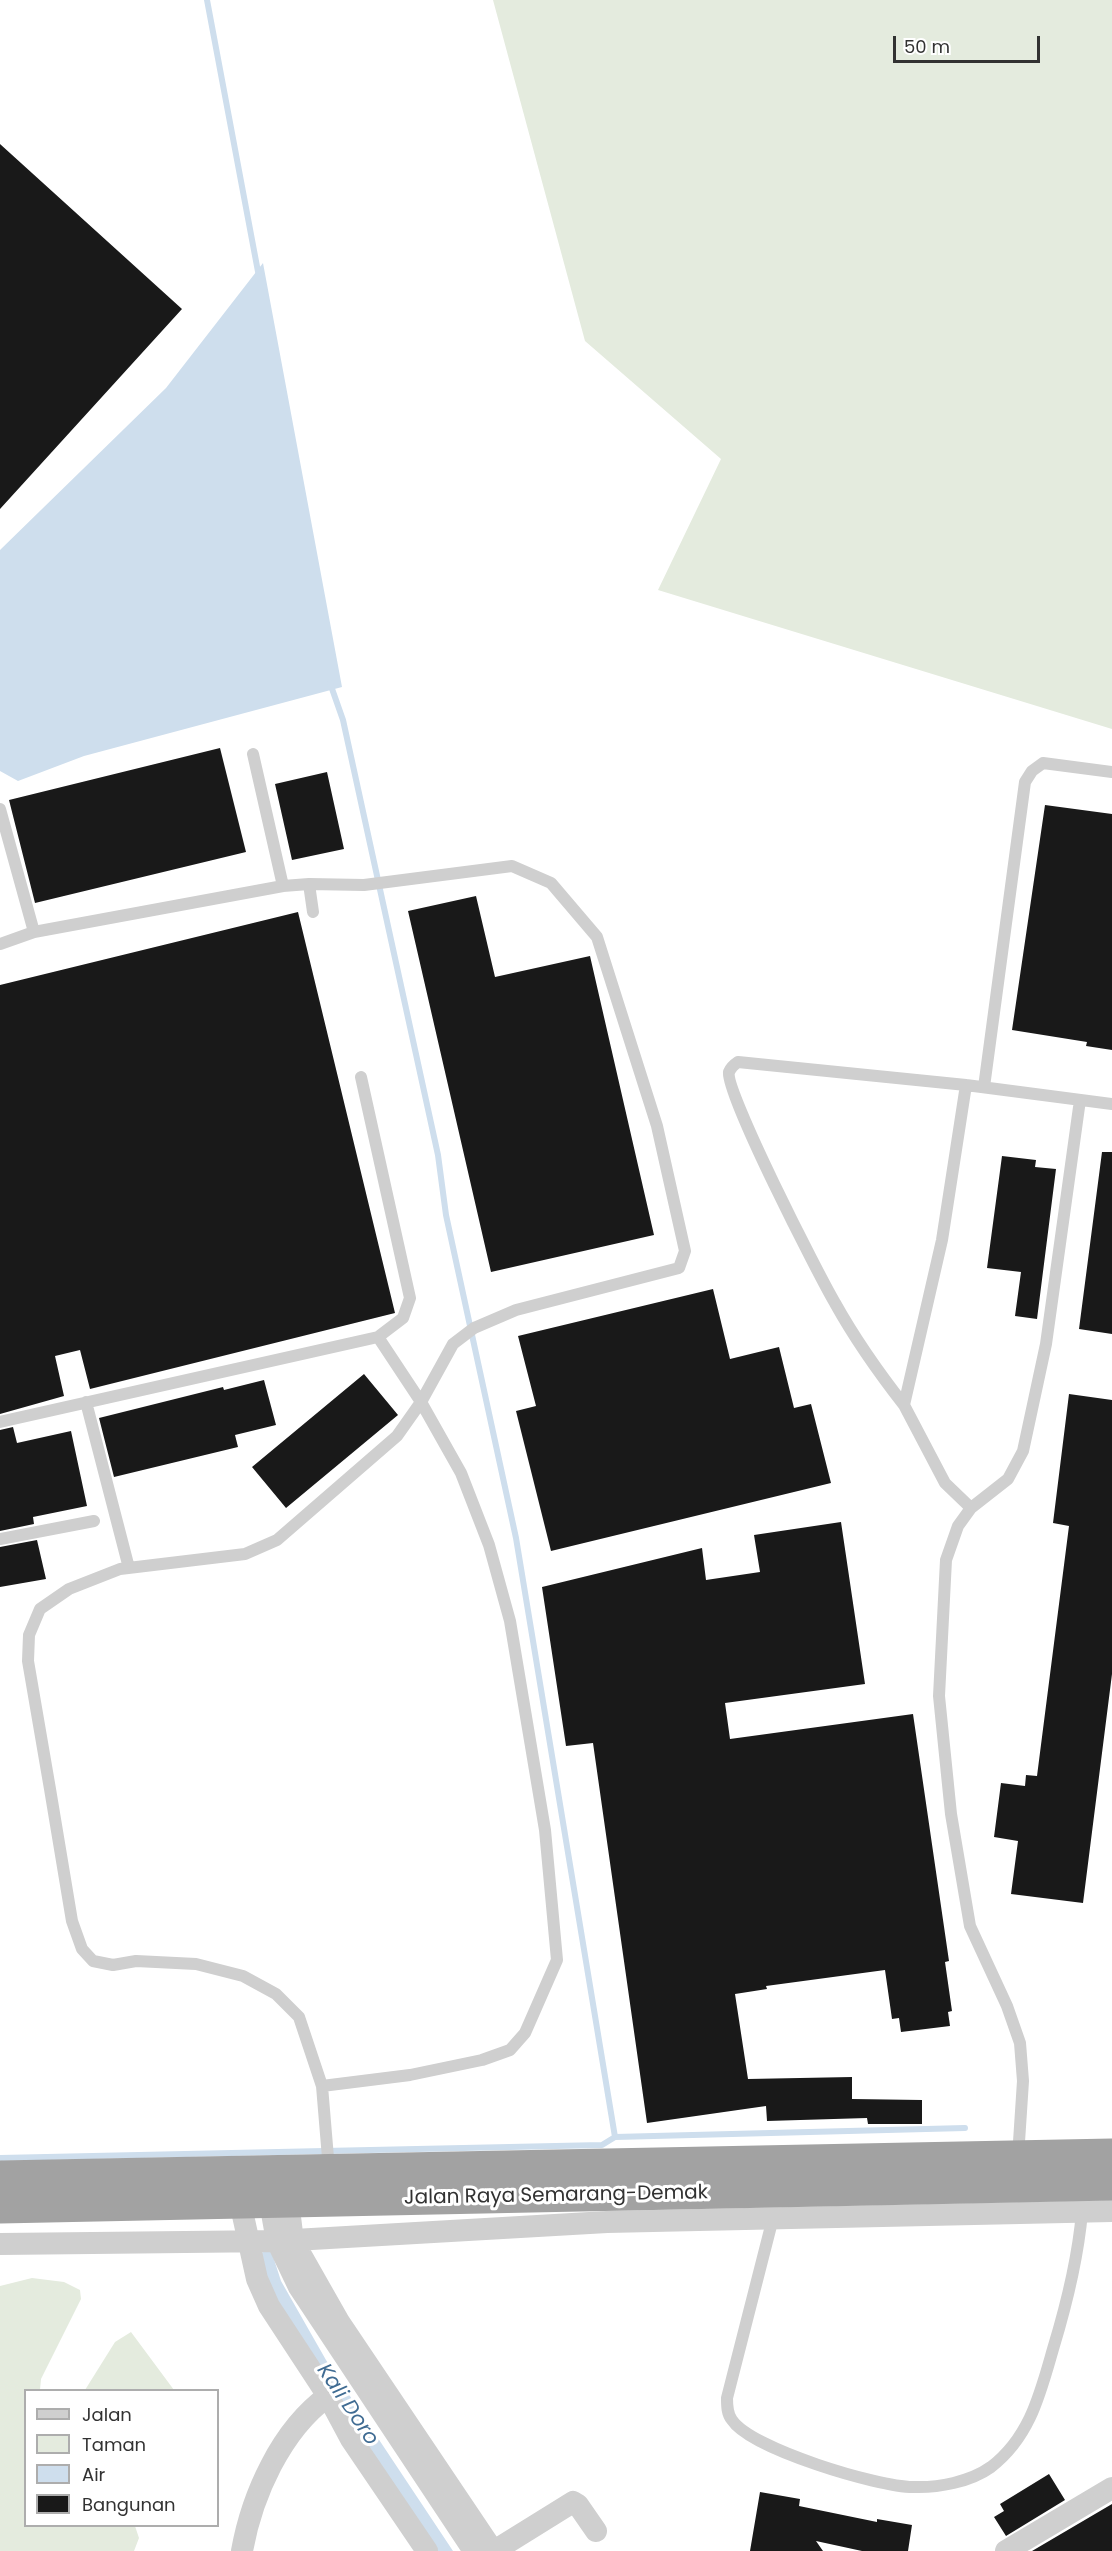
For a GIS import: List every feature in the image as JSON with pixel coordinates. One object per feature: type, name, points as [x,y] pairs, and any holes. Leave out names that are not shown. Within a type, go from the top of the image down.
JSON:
[{"type":"highway","name":"Jalan Raya Semarang-Demak","points":[[0,2177],[271,2194],[329,2172],[1112,2155]]},
{"type":"highway","name":"Jalan Raya Semarang-Demak","points":[[0,2207],[271,2194],[1112,2184]]},
{"type":"street","points":[[271,2194],[299,2287],[379,2419],[474,2551]]},
{"type":"street","points":[[271,2194],[247,2241],[257,2279],[269,2306],[427,2551]]},
{"type":"street","points":[[0,2244],[285,2241],[607,2222],[1112,2211]]},
{"type":"street","points":[[285,2241],[493,2551],[568,2503],[578,2505],[596,2531]]},
{"type":"street","points":[[242,2551],[245,2535],[275,2454],[314,2406],[328,2396]]},
{"type":"street","points":[[353,2437],[379,2419]]},
{"type":"street","points":[[1006,2551],[1112,2488]]},
{"type":"lane","points":[[253,754],[283,886]]},
{"type":"lane","points":[[984,1087],[1025,782],[1032,771],[1043,763],[1112,772]]},
{"type":"lane","points":[[0,810],[34,932]]},
{"type":"lane","points":[[0,944],[34,932],[283,886],[364,885],[512,866],[550,883],[597,937],[657,1126],[685,1251],[679,1268],[516,1310],[474,1328],[453,1344],[421,1402],[397,1436],[277,1540],[245,1554],[129,1568],[69,1589],[40,1609],[29,1635],[28,1661],[53,1811],[72,1921],[82,1949],[93,1960],[113,1965],[136,1961],[196,1964],[243,1976],[276,1994],[299,2018],[322,2086],[329,2172]]},
{"type":"lane","points":[[309,884],[313,912]]},
{"type":"lane","points":[[971,1508],[945,1483],[904,1405],[835,1304],[734,1096],[729,1072],[738,1062],[984,1087],[1112,1104]]},
{"type":"lane","points":[[0,1422],[378,1337],[403,1318],[410,1298],[361,1077]]},
{"type":"lane","points":[[904,1405],[942,1240],[966,1085]]},
{"type":"lane","points":[[1018,2157],[1023,2081],[1020,2043],[1007,2006],[970,1926],[951,1814],[939,1696],[946,1560],[958,1526],[971,1508],[1008,1479],[1023,1451],[1046,1344],[1080,1100]]},
{"type":"lane","points":[[322,2086],[410,2075],[482,2060],[510,2050],[525,2033],[557,1960],[545,1830],[510,1621],[489,1545],[461,1473],[421,1402],[378,1337]]},
{"type":"lane","points":[[86,1402],[129,1568]]},
{"type":"lane","points":[[0,1539],[94,1521]]},
{"type":"lane","points":[[773,2218],[727,2398],[727,2409],[732,2422],[759,2439],[814,2464],[873,2482],[913,2487],[953,2484],[989,2468],[1016,2444],[1032,2415],[1042,2390],[1074,2276],[1082,2211]]},
{"type":"green space","points":[[493,0],[1112,0],[1112,729],[658,590],[721,459],[585,341]]},
{"type":"green space","points":[[32,2278],[64,2282],[80,2290],[81,2299],[41,2379],[40,2389],[24,2389],[24,2527],[135,2527],[139,2538],[134,2551],[0,2551],[0,2286]]},
{"type":"green space","points":[[131,2332],[173,2389],[86,2389],[115,2342]]},
{"type":"water","points":[[263,263],[342,687],[84,756],[18,781],[0,771],[0,550],[166,388]]},
{"type":"water","name":"Kali Doro","points":[[271,2250],[281,2281],[326,2360],[453,2551],[434,2551],[281,2321],[260,2253]]},
{"type":"building","points":[[0,144],[182,309],[0,509]]},
{"type":"building","points":[[220,748],[246,852],[35,903],[9,800]]},
{"type":"building","points":[[327,772],[344,849],[292,860],[275,784]]},
{"type":"building","points":[[1045,805],[1112,814],[1112,1050],[1086,1046],[1087,1042],[1012,1030]]},
{"type":"building","points":[[476,896],[495,977],[590,956],[654,1235],[491,1272],[408,911]]},
{"type":"building","points":[[298,912],[395,1313],[90,1389],[80,1350],[55,1356],[64,1396],[0,1414],[0,985]]},
{"type":"building","points":[[1102,1152],[1112,1152],[1112,1334],[1079,1329]]},
{"type":"building","points":[[1002,1156],[1036,1160],[1035,1167],[1056,1169],[1037,1319],[1015,1316],[1021,1272],[987,1268]]},
{"type":"building","points":[[713,1289],[730,1359],[779,1347],[794,1408],[811,1404],[831,1483],[551,1551],[516,1411],[536,1406],[518,1336]]},
{"type":"building","points":[[364,1374],[398,1415],[286,1508],[252,1467]]},
{"type":"building","points":[[264,1380],[276,1425],[235,1435],[238,1447],[114,1477],[99,1418],[223,1387],[224,1390]]},
{"type":"building","points":[[1069,1394],[1112,1400],[1112,1674],[1083,1903],[1011,1894],[1018,1841],[994,1837],[1001,1783],[1025,1786],[1026,1775],[1037,1776],[1069,1526],[1053,1523]]},
{"type":"building","points":[[13,1427],[17,1443],[71,1431],[87,1506],[33,1517],[34,1524],[0,1531],[0,1430]]},
{"type":"building","points":[[841,1522],[865,1684],[725,1703],[730,1739],[913,1714],[949,1961],[945,1962],[952,2011],[948,2012],[950,2026],[901,2032],[899,2018],[892,2019],[885,1970],[766,1986],[767,1989],[735,1994],[748,2079],[852,2077],[852,2099],[922,2100],[922,2124],[868,2124],[867,2118],[767,2121],[766,2106],[647,2123],[593,1743],[566,1746],[542,1587],[702,1548],[706,1580],[760,1572],[754,1535]]},
{"type":"building","points":[[37,1540],[46,1579],[0,1587],[0,1547]]},
{"type":"building","points":[[1049,2474],[1065,2500],[1006,2536],[994,2517],[1004,2511],[1000,2504]]},
{"type":"building","points":[[760,2492],[800,2499],[799,2506],[877,2522],[877,2519],[912,2525],[908,2551],[862,2551],[816,2541],[823,2551],[750,2551]]},
{"type":"building","points":[[1112,2504],[1112,2551],[1032,2551]]},
{"type":"waterway","points":[[207,0],[259,277]]},
{"type":"waterway","points":[[330,683],[343,720],[438,1155],[446,1215],[516,1538],[615,2137]]},
{"type":"waterway","points":[[0,2158],[602,2145],[615,2137],[965,2128]]}]
